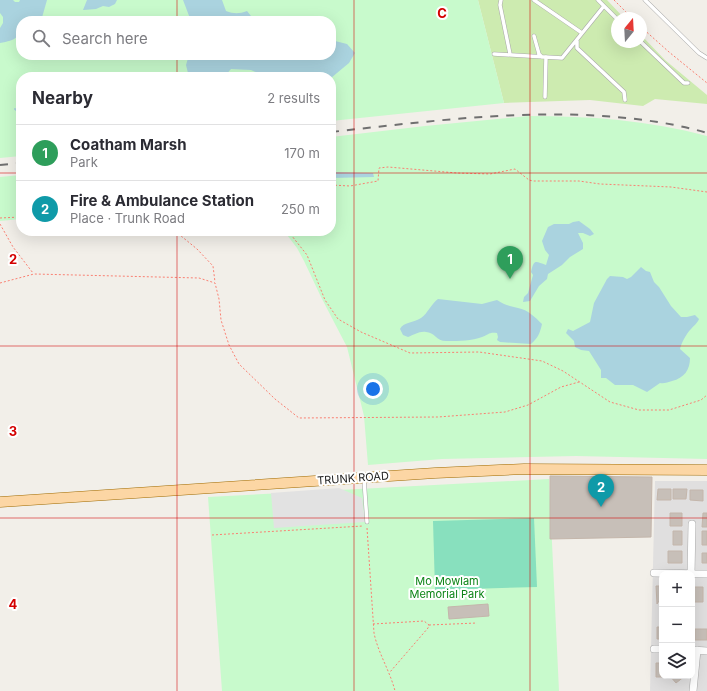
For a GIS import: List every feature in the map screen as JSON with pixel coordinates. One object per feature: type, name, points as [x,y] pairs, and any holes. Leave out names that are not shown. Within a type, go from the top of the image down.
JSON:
[{"type":"main road","name":"TRUNK ROAD","points":[[0,502],[364,477],[524,469],[707,470]]},
{"type":"street","points":[[691,571],[692,524]]},
{"type":"street","points":[[654,573],[659,573]]},
{"type":"street","points":[[695,574],[707,574]]},
{"type":"street","points":[[654,649],[659,650]]},
{"type":"street","points":[[695,650],[707,651]]},
{"type":"street","points":[[693,679],[693,691]]},
{"type":"lane","points":[[501,0],[500,5],[510,54]]},
{"type":"lane","points":[[534,0],[582,33]]},
{"type":"lane","points":[[598,0],[611,13]]},
{"type":"lane","points":[[645,0],[699,53],[707,58]]},
{"type":"lane","points":[[494,54],[562,58],[604,6]]},
{"type":"lane","points":[[534,36],[539,54],[544,57]]},
{"type":"lane","points":[[578,38],[577,48],[624,92],[625,100]]},
{"type":"lane","points":[[647,48],[684,83],[688,83]]},
{"type":"lane","points":[[544,57],[545,97]]},
{"type":"lane","points":[[364,477],[367,524]]},
{"type":"path","points":[[614,0],[626,12]]},
{"type":"path","points":[[647,32],[707,83]]},
{"type":"path","points":[[336,185],[350,186],[378,181],[379,168],[388,167],[457,173],[490,174],[515,169],[529,180],[533,181],[579,181],[600,184],[671,187],[707,192]]},
{"type":"path","points":[[0,218],[16,217]]},
{"type":"path","points":[[0,224],[12,247],[34,274]]},
{"type":"path","points":[[182,236],[213,266],[221,320],[229,345],[239,364],[275,399],[299,418],[438,417],[505,412],[528,405],[561,387],[579,382]]},
{"type":"path","points":[[292,236],[307,255],[326,300],[338,319],[361,332],[410,352],[479,352],[542,361],[563,371],[610,402],[639,410],[668,410],[701,400],[707,395]]},
{"type":"path","points":[[0,283],[34,274],[199,278],[215,283]]},
{"type":"path","points":[[212,535],[367,524],[373,624],[376,640],[390,672],[395,691]]},
{"type":"path","points":[[373,624],[424,621],[429,625],[477,623]]},
{"type":"path","points":[[390,672],[429,625]]},
{"type":"shaded area","points":[[655,481],[707,481],[707,691],[650,691]]},
{"type":"shaded area","points":[[339,488],[362,498],[365,522],[274,528],[271,493]]},
{"type":"green space","points":[[0,0],[478,0],[504,103],[336,120],[336,72],[16,72],[16,156],[0,158]]},
{"type":"green space","points":[[478,0],[607,0],[618,12],[611,12],[611,48],[647,48],[647,41],[665,60],[707,95],[707,104],[655,99],[643,106],[590,100],[504,103]]},
{"type":"green space","points":[[529,116],[574,117],[618,120],[663,126],[707,136],[707,459],[576,456],[442,459],[368,465],[364,416],[347,347],[304,261],[288,236],[336,236],[336,136]]},
{"type":"green space","points":[[16,175],[16,219],[0,221],[0,177]]},
{"type":"green space","name":"Mo Mowlam Memorial Park","points":[[549,479],[559,691],[222,691],[208,497]]},
{"type":"green space","points":[[534,518],[537,587],[435,590],[433,521]]},
{"type":"water","points":[[0,0],[13,0],[15,2],[19,2],[20,0],[47,0],[42,16],[16,16],[16,37],[10,41],[0,43],[0,28],[3,23],[3,17],[0,13]]},
{"type":"water","points":[[87,0],[117,0],[115,4],[109,7],[103,6],[96,9],[83,10]]},
{"type":"water","points":[[183,0],[222,0],[226,11],[241,13],[247,11],[251,16],[189,16]]},
{"type":"water","points":[[336,41],[347,44],[355,53],[349,63],[336,74],[336,72],[256,72],[251,70],[231,69],[228,72],[188,72],[186,65],[188,60],[336,60]]},
{"type":"water","points":[[336,172],[373,173],[374,177],[336,178]]},
{"type":"water","points":[[579,221],[594,234],[590,236],[583,233],[578,233],[583,243],[583,249],[548,274],[547,279],[539,286],[530,301],[523,302],[524,297],[528,293],[533,275],[531,272],[534,263],[537,262],[546,265],[549,255],[545,250],[542,241],[548,227],[554,224],[569,224]]},
{"type":"water","points":[[641,267],[650,272],[654,282],[681,317],[695,315],[699,319],[689,331],[680,349],[690,358],[686,373],[676,380],[660,383],[647,392],[633,385],[615,385],[606,378],[601,378],[601,370],[589,351],[581,350],[575,347],[574,341],[566,333],[568,329],[573,331],[590,322],[594,303],[610,276],[623,277],[627,279]]},
{"type":"water","points":[[438,299],[482,304],[497,300],[525,310],[542,324],[537,337],[531,344],[500,342],[497,340],[497,333],[490,333],[474,339],[457,341],[444,341],[438,339],[429,332],[423,332],[408,337],[403,335],[400,329],[401,327],[421,318]]},
{"type":"building","points":[[550,476],[652,477],[651,537],[550,539]]},
{"type":"building","points":[[658,489],[671,489],[671,500],[657,500]]},
{"type":"building","points":[[673,489],[687,489],[686,499],[673,499]]},
{"type":"building","points":[[690,490],[703,490],[703,501],[690,500]]},
{"type":"building","points":[[670,513],[682,513],[682,526],[670,526]]},
{"type":"building","points":[[703,513],[707,513],[707,527],[702,527]]},
{"type":"building","points":[[673,531],[682,531],[682,545],[673,545]]},
{"type":"building","points":[[702,531],[707,531],[707,545],[702,545]]},
{"type":"building","points":[[668,551],[682,551],[682,563],[668,563]]},
{"type":"building","points":[[702,553],[707,553],[707,563],[702,563]]},
{"type":"building","points":[[656,586],[659,586],[659,601],[657,604]]},
{"type":"building","points":[[695,587],[703,587],[703,602],[695,602]]},
{"type":"building","points":[[488,604],[489,616],[449,619],[448,607]]},
{"type":"building","points":[[657,627],[659,627],[659,639],[657,639]]},
{"type":"building","points":[[695,629],[707,629],[707,640],[695,640]]},
{"type":"building","points":[[656,663],[659,663],[659,677],[656,677]]},
{"type":"building","points":[[673,679],[681,679],[676,683]]},
{"type":"railway","points":[[336,131],[483,117],[560,114],[636,119],[672,124],[707,133]]},
{"type":"railway","points":[[0,165],[16,163]]},
{"type":"place","name":"Coatham Marsh","points":[[510,279]]},
{"type":"place","name":"Fire & Ambulance Station","points":[[601,507]]}]
